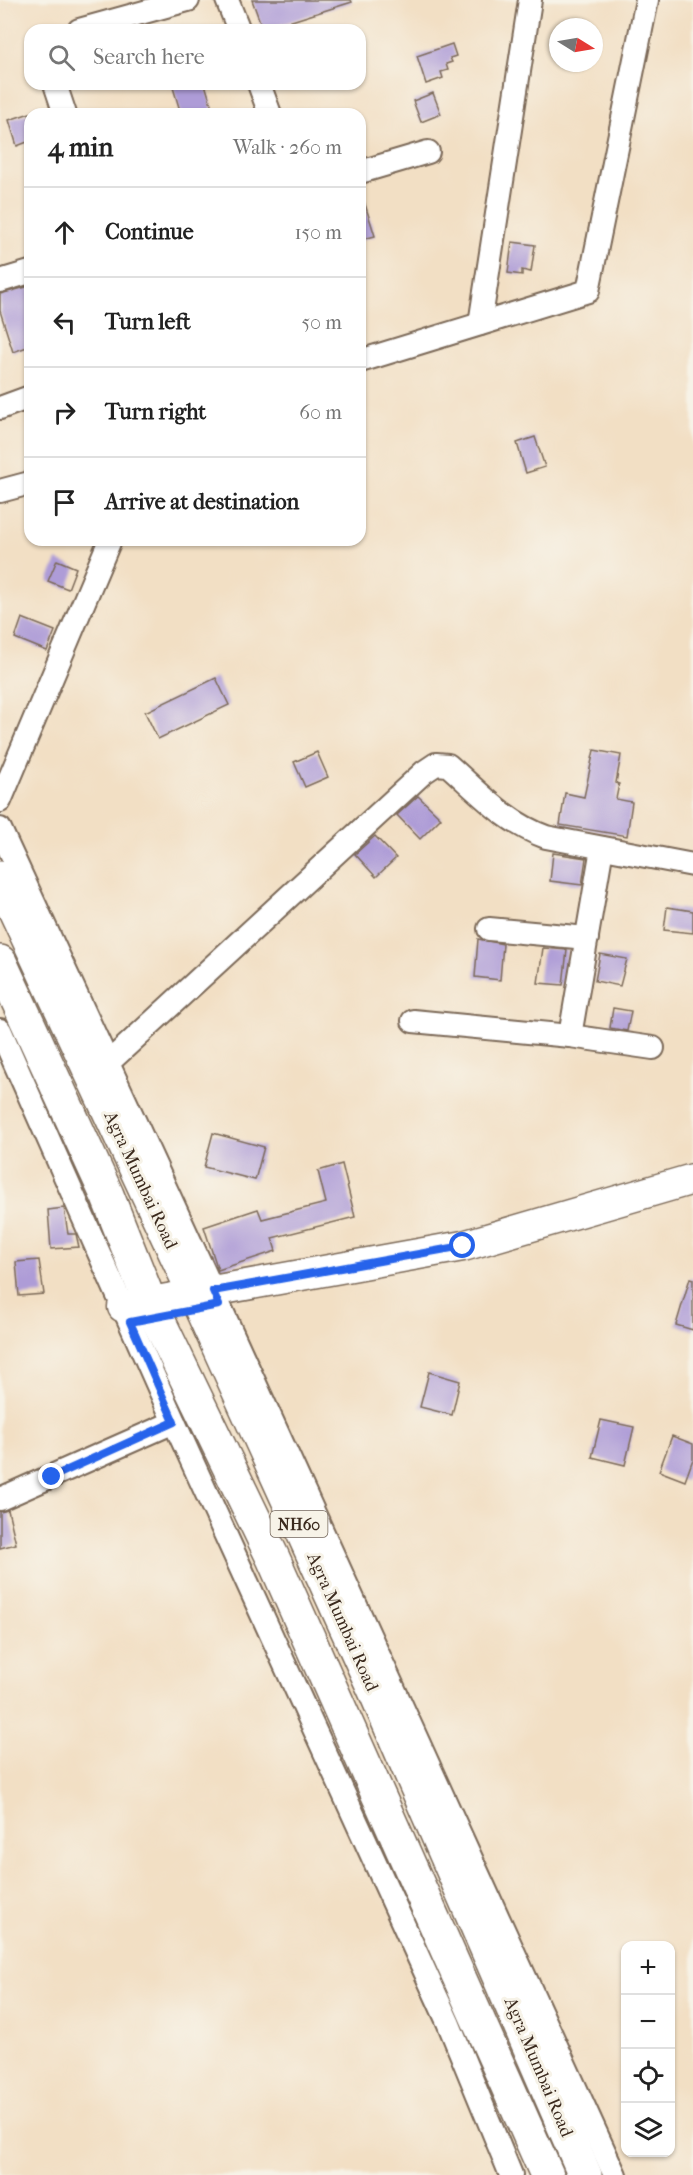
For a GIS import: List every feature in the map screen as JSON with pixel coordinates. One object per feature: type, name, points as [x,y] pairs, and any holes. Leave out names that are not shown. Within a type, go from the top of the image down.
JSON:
[{"type":"highway","name":"Agra Mumbai Road","points":[[0,878],[207,1300],[585,2175]]},
{"type":"highway","name":"Agra Mumbai Road","points":[[0,962],[107,1195],[140,1312],[273,1558],[548,2175]]},
{"type":"main road","points":[[207,1300],[463,1246],[693,1179]]},
{"type":"main road","points":[[140,1312],[463,1259],[693,1194]]},
{"type":"street","points":[[101,24],[188,0]]},
{"type":"street","points":[[227,0],[237,24]]},
{"type":"street","points":[[480,324],[530,0]]},
{"type":"street","points":[[366,359],[588,291],[647,0]]},
{"type":"street","points":[[57,90],[63,108]]},
{"type":"street","points":[[261,90],[268,108]]},
{"type":"street","points":[[366,170],[428,152]]},
{"type":"street","points":[[2,274],[24,272]]},
{"type":"street","points":[[0,408],[24,399]]},
{"type":"street","points":[[0,490],[24,484]]},
{"type":"street","points":[[0,801],[107,546]]},
{"type":"street","points":[[108,1063],[338,850],[424,772],[436,764],[448,765],[507,818],[546,837],[693,865]]},
{"type":"street","points":[[0,829],[108,1063],[207,1300],[615,2175]]},
{"type":"street","points":[[570,1036],[602,848]]},
{"type":"street","points":[[489,928],[587,938]]},
{"type":"street","points":[[413,1021],[570,1036],[652,1048]]},
{"type":"street","points":[[0,1030],[140,1312],[174,1422],[448,2022],[511,2175]]},
{"type":"street","points":[[0,1499],[174,1422]]},
{"type":"building","points":[[252,0],[351,0],[352,2],[282,24],[261,24]]},
{"type":"building","points":[[452,44],[456,56],[450,58],[452,62],[446,64],[448,70],[441,72],[443,78],[426,84],[417,56]]},
{"type":"building","points":[[174,90],[207,90],[212,108],[179,108]]},
{"type":"building","points":[[433,93],[441,114],[421,122],[413,101]]},
{"type":"building","points":[[24,115],[24,143],[17,146],[9,120]]},
{"type":"building","points":[[366,208],[375,236],[366,238]]},
{"type":"building","points":[[512,242],[535,245],[531,272],[522,270],[522,275],[508,273]]},
{"type":"building","points":[[24,288],[24,348],[13,352],[0,311],[0,294]]},
{"type":"building","points":[[535,437],[545,467],[526,473],[517,443]]},
{"type":"building","points":[[57,560],[76,568],[68,589],[48,581]]},
{"type":"building","points":[[22,618],[55,631],[47,651],[15,638]]},
{"type":"building","points":[[216,678],[229,705],[158,739],[145,712]]},
{"type":"building","points":[[594,750],[621,755],[616,783],[619,784],[616,799],[632,802],[627,836],[560,825],[565,793],[584,797]]},
{"type":"building","points":[[317,752],[328,777],[305,787],[294,762]]},
{"type":"building","points":[[418,796],[441,818],[420,839],[397,815]]},
{"type":"building","points":[[375,836],[396,858],[376,877],[355,854]]},
{"type":"building","points":[[553,853],[586,858],[582,885],[550,881]]},
{"type":"building","points":[[667,907],[693,911],[693,933],[664,930]]},
{"type":"building","points":[[478,939],[503,944],[500,980],[475,977]]},
{"type":"building","points":[[543,948],[567,950],[563,985],[538,983]]},
{"type":"building","points":[[600,954],[627,959],[620,986],[595,981]]},
{"type":"building","points":[[613,1008],[631,1011],[627,1031],[610,1028]]},
{"type":"building","points":[[213,1133],[264,1147],[255,1180],[204,1167]]},
{"type":"building","points":[[342,1164],[355,1217],[272,1238],[276,1251],[218,1270],[204,1227],[258,1209],[262,1219],[326,1203],[318,1171]]},
{"type":"building","points":[[64,1208],[68,1234],[76,1234],[79,1247],[51,1249],[48,1210]]},
{"type":"building","points":[[39,1260],[44,1294],[19,1296],[16,1262]]},
{"type":"building","points":[[690,1278],[693,1279],[693,1330],[676,1325]]},
{"type":"building","points":[[429,1372],[460,1381],[452,1415],[420,1407]]},
{"type":"building","points":[[601,1420],[634,1427],[625,1465],[592,1457]]},
{"type":"building","points":[[672,1436],[693,1444],[693,1459],[685,1481],[659,1471]]},
{"type":"building","points":[[8,1510],[16,1544],[0,1548],[0,1512]]},
{"type":"route","points":[[52,1477],[174,1422],[130,1322],[219,1305],[213,1291],[463,1246]]}]
